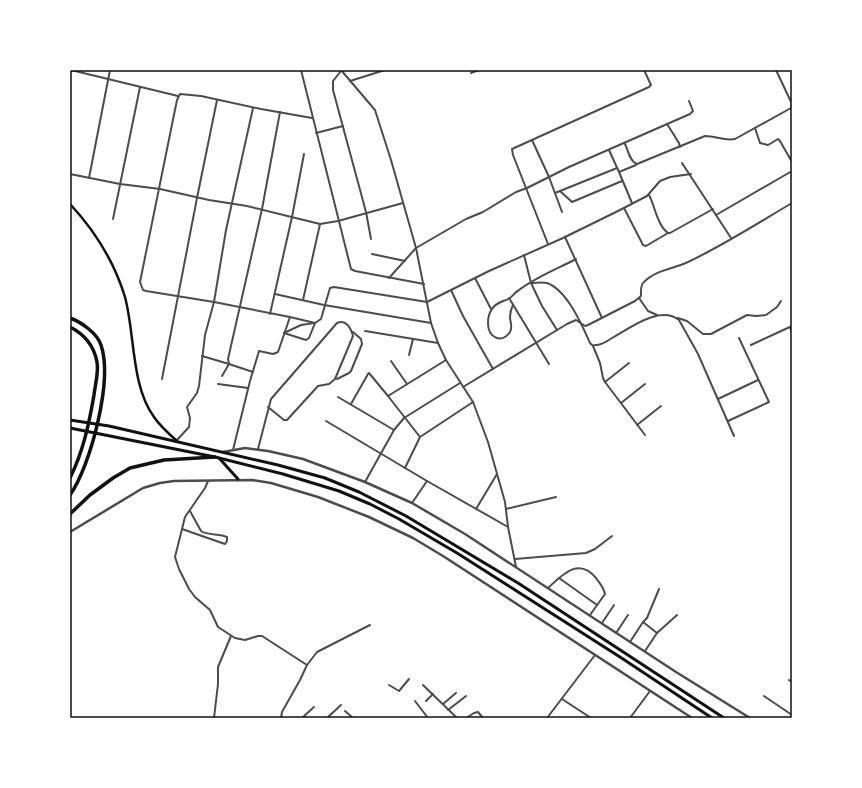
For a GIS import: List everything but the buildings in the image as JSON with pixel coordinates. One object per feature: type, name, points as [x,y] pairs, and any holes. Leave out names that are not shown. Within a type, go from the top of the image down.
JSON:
[{"type":"highway","points":[[70,318],[88,327],[101,344],[105,363],[104,384],[92,443],[84,469],[70,495]]},
{"type":"highway","points":[[70,327],[80,332],[92,346],[97,362],[96,383],[91,413],[84,442],[70,478]]},
{"type":"highway","points":[[70,420],[109,426],[278,465],[324,478],[359,492],[380,502],[467,551],[724,718]]},
{"type":"highway","points":[[70,428],[215,457],[283,474],[318,484],[370,504],[457,553],[535,602],[712,718]]},
{"type":"highway","points":[[70,514],[90,495],[113,478],[130,468],[164,460],[215,457]]},
{"type":"highway","points":[[219,458],[238,479]]},
{"type":"main road","points":[[70,204],[82,216],[101,241],[114,268],[130,317],[138,381],[145,402],[153,417],[178,442]]},
{"type":"street","points":[[71,70],[178,96],[182,93],[202,96],[253,108],[312,118]]},
{"type":"street","points":[[89,178],[110,70]]},
{"type":"street","points":[[300,70],[351,269],[354,271],[424,284]]},
{"type":"street","points":[[371,239],[366,212],[333,90],[333,81],[341,70],[375,110],[416,248],[432,323],[438,343],[446,360],[473,402],[488,442],[506,509],[508,527],[517,568]]},
{"type":"street","points":[[349,81],[385,70]]},
{"type":"street","points":[[471,73],[480,70]]},
{"type":"street","points":[[548,244],[525,189],[512,149],[649,87],[651,85],[644,70]]},
{"type":"street","points":[[618,172],[705,136],[727,140],[735,139],[791,108],[792,104],[776,70]]},
{"type":"street","points":[[113,219],[140,87]]},
{"type":"street","points":[[178,96],[140,286],[146,291],[214,302],[315,323]]},
{"type":"street","points":[[162,379],[217,100]]},
{"type":"street","points":[[389,278],[416,248],[466,219],[484,212],[516,192],[549,177],[568,166],[609,150],[692,112],[692,107],[689,101]]},
{"type":"street","points":[[178,442],[187,430],[190,423],[187,407],[199,386],[205,335],[214,302],[226,230],[253,108]]},
{"type":"street","points":[[222,376],[229,364],[228,359],[262,209],[280,112]]},
{"type":"street","points":[[667,124],[680,147]]},
{"type":"street","points":[[316,133],[343,126]]},
{"type":"street","points":[[755,128],[760,143],[768,145],[778,139],[792,162]]},
{"type":"street","points":[[532,140],[549,177],[562,212]]},
{"type":"street","points":[[625,143],[632,160],[636,164]]},
{"type":"street","points":[[609,150],[632,203]]},
{"type":"street","points":[[270,314],[292,217],[304,154]]},
{"type":"street","points":[[682,162],[731,238]]},
{"type":"street","points":[[555,193],[617,168]]},
{"type":"street","points":[[716,215],[792,171]]},
{"type":"street","points":[[70,174],[120,184],[160,189],[197,198],[262,209],[320,224],[338,221],[366,212],[403,203]]},
{"type":"street","points":[[284,333],[301,325],[315,323],[321,319],[329,289],[334,287],[428,302],[475,278],[624,208],[648,194],[660,182],[670,177],[691,174]]},
{"type":"street","points":[[560,191],[572,202],[622,181]]},
{"type":"street","points":[[648,194],[661,224],[668,233]]},
{"type":"street","points":[[658,316],[648,311],[639,298],[641,286],[649,278],[687,263],[792,203]]},
{"type":"street","points":[[624,208],[643,245],[646,246],[713,209]]},
{"type":"street","points":[[303,300],[320,224]]},
{"type":"street","points":[[565,237],[602,318]]},
{"type":"street","points":[[372,254],[405,261]]},
{"type":"street","points":[[524,255],[531,283],[542,306],[557,330]]},
{"type":"street","points":[[513,305],[510,317],[511,329],[509,334],[500,338],[496,338],[491,335],[488,330],[488,318],[491,309],[500,302],[509,298],[518,290],[576,260]]},
{"type":"street","points":[[475,278],[491,309]]},
{"type":"street","points":[[531,283],[546,283],[555,288],[566,300],[580,321],[592,345],[600,363],[605,382],[645,435]]},
{"type":"street","points":[[451,290],[463,316],[493,369]]},
{"type":"street","points":[[275,294],[324,305],[432,323]]},
{"type":"street","points":[[509,298],[549,364]]},
{"type":"street","points":[[464,387],[576,320],[580,321],[585,326],[588,325],[639,298]]},
{"type":"street","points":[[592,345],[603,343],[644,320],[668,314],[687,322],[703,334],[710,334],[747,315],[766,315],[777,307],[781,301]]},
{"type":"street","points":[[233,450],[248,388],[260,351],[273,354],[276,353],[290,317]]},
{"type":"street","points":[[675,317],[680,320],[698,354],[734,436]]},
{"type":"street","points":[[258,450],[268,407],[271,399],[337,323],[344,322],[361,339],[362,344],[351,371],[329,384],[318,386],[287,420],[284,420],[268,407]]},
{"type":"street","points":[[284,333],[306,340],[309,338],[315,323]]},
{"type":"street","points":[[751,345],[791,327],[792,333]]},
{"type":"street","points":[[336,379],[353,336],[352,331]]},
{"type":"street","points":[[365,331],[438,343]]},
{"type":"street","points":[[728,421],[769,402],[739,338]]},
{"type":"street","points":[[409,355],[413,339]]},
{"type":"street","points":[[202,356],[253,372]]},
{"type":"street","points":[[388,396],[446,360]]},
{"type":"street","points":[[391,362],[407,384]]},
{"type":"street","points":[[605,382],[629,363]]},
{"type":"street","points":[[351,404],[368,374],[371,374],[420,437]]},
{"type":"street","points":[[718,399],[759,380]]},
{"type":"street","points":[[365,482],[394,430],[404,418],[460,383]]},
{"type":"street","points":[[218,384],[248,388]]},
{"type":"street","points":[[621,403],[645,384]]},
{"type":"street","points":[[338,397],[394,430]]},
{"type":"street","points":[[405,468],[420,437],[473,402]]},
{"type":"street","points":[[637,425],[661,406]]},
{"type":"street","points":[[326,421],[508,527]]},
{"type":"street","points":[[223,452],[245,448],[303,459],[365,482],[412,503],[465,534],[616,633],[750,718]]},
{"type":"street","points":[[476,509],[497,474]]},
{"type":"street","points":[[208,480],[205,488],[185,517],[175,556],[179,569],[189,589],[195,597],[210,610],[218,627],[231,636],[245,640],[262,636],[306,665]]},
{"type":"street","points":[[70,532],[143,488],[174,481],[252,480],[271,483],[318,497],[369,517],[406,535],[443,556],[692,718]]},
{"type":"street","points":[[412,503],[427,480]]},
{"type":"street","points":[[506,509],[556,497]]},
{"type":"street","points":[[182,529],[225,544],[227,541],[227,537],[223,535],[204,533],[201,531],[190,510]]},
{"type":"street","points":[[515,559],[586,552],[595,549],[612,536]]},
{"type":"street","points":[[548,588],[558,578],[578,567],[591,572],[605,594],[590,615]]},
{"type":"street","points":[[558,578],[597,605]]},
{"type":"street","points":[[630,642],[647,618],[659,589]]},
{"type":"street","points":[[602,623],[614,605]]},
{"type":"street","points":[[616,633],[628,615]]},
{"type":"street","points":[[645,651],[657,633],[677,615]]},
{"type":"street","points":[[643,622],[657,633]]},
{"type":"street","points":[[281,718],[282,712],[300,680],[306,665],[317,652],[370,625]]},
{"type":"street","points":[[214,718],[218,684],[218,667],[231,636]]},
{"type":"street","points":[[547,718],[594,655]]},
{"type":"street","points":[[389,685],[399,691],[409,679]]},
{"type":"street","points":[[423,685],[457,718]]},
{"type":"street","points":[[630,718],[650,692]]},
{"type":"street","points":[[443,704],[456,693]]},
{"type":"street","points":[[426,701],[433,694]]},
{"type":"street","points":[[448,710],[466,696]]},
{"type":"street","points":[[764,696],[792,715]]},
{"type":"street","points":[[562,699],[591,718]]},
{"type":"street","points":[[415,702],[428,718]]},
{"type":"street","points":[[327,718],[341,705]]},
{"type":"street","points":[[302,718],[314,707]]},
{"type":"street","points":[[345,711],[353,718]]},
{"type":"street","points":[[466,718],[478,712],[483,718]]}]
